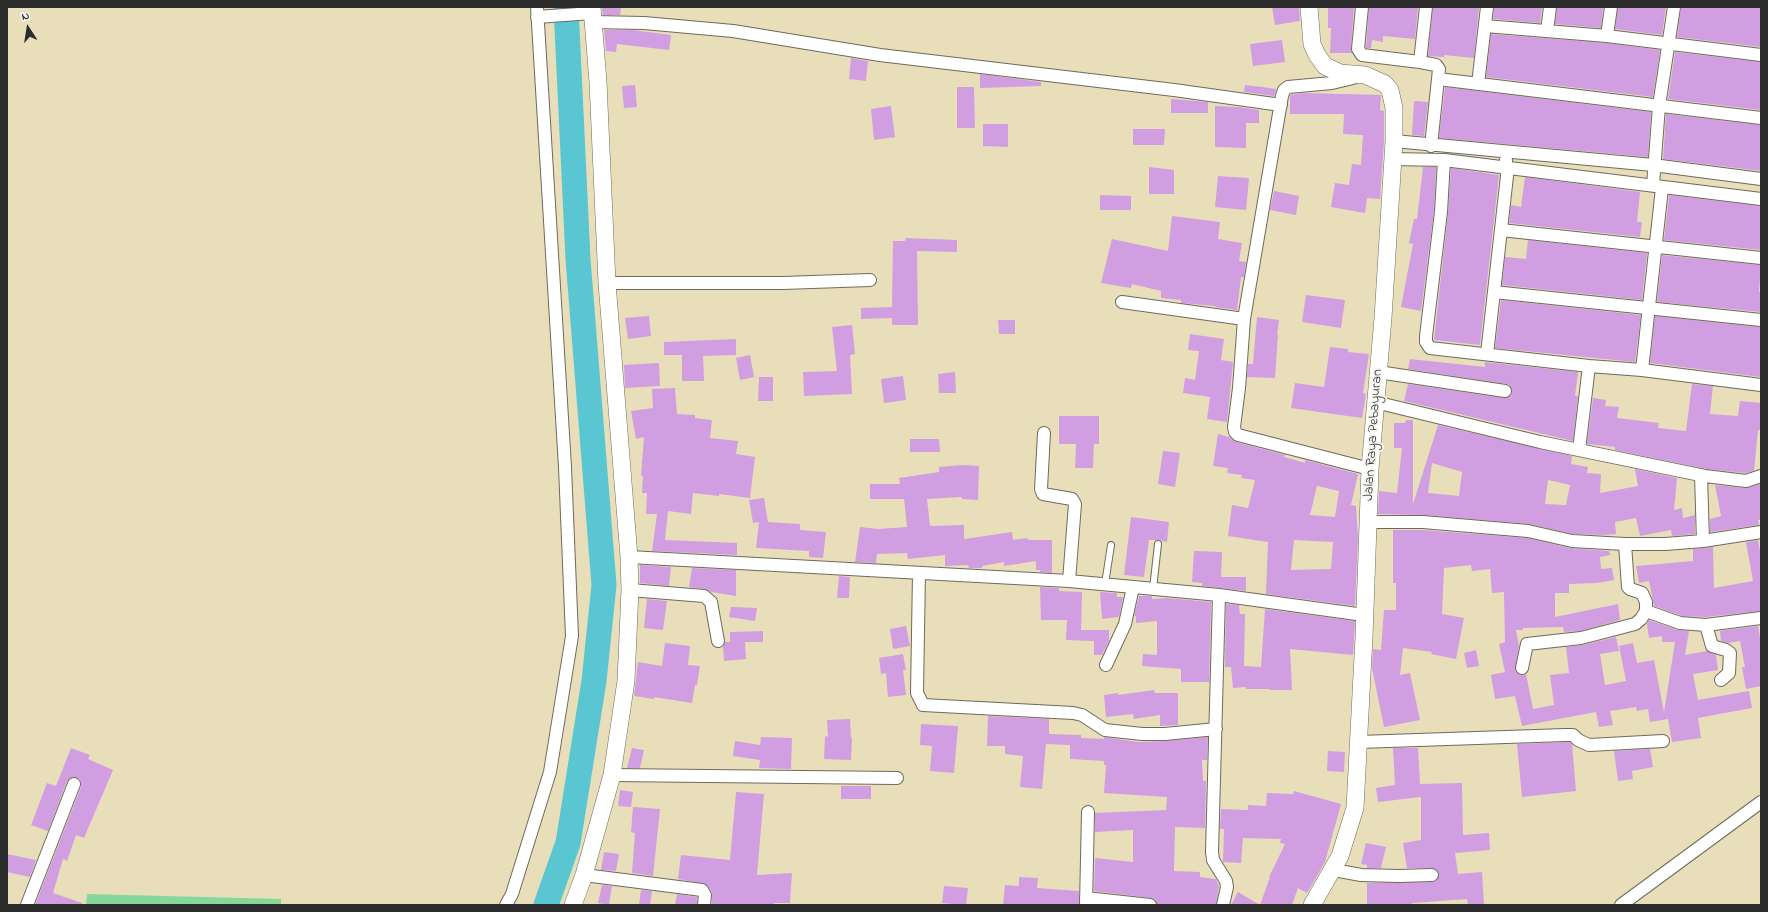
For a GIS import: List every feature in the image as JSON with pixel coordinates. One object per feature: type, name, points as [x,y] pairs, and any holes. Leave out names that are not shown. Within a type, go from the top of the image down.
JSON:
[{"type":"main road","name":"Jalan Raya Pebayuran","points":[[1309,7],[1312,44],[1317,56],[1326,66],[1340,73],[1365,75],[1385,84],[1390,90],[1394,108],[1394,141],[1370,469],[1369,522],[1355,808],[1334,870],[1312,905]]},
{"type":"main road","points":[[573,905],[584,875],[612,775],[626,681],[630,590],[629,557],[607,283],[592,14]]},
{"type":"street","points":[[1362,7],[1358,49],[1359,53],[1362,55],[1436,65],[1439,69],[1431,146]]},
{"type":"street","points":[[1420,62],[1426,7]]},
{"type":"street","points":[[1478,84],[1487,7]]},
{"type":"street","points":[[1547,31],[1550,7]]},
{"type":"street","points":[[1607,36],[1611,7]]},
{"type":"street","points":[[1642,370],[1656,246],[1658,186],[1653,165],[1668,43],[1674,7]]},
{"type":"street","points":[[506,905],[512,894],[550,772],[572,636],[565,467],[537,12],[552,16],[592,14],[651,23],[733,31],[880,55],[1174,90],[1280,105]]},
{"type":"street","points":[[1485,26],[1607,36],[1761,55]]},
{"type":"street","points":[[1365,75],[1332,83],[1288,87],[1284,90],[1280,105],[1244,319],[1235,432],[1238,435],[1370,469]]},
{"type":"street","points":[[1438,79],[1761,118]]},
{"type":"street","points":[[1394,141],[1431,146],[1506,151],[1653,165],[1761,179]]},
{"type":"street","points":[[1487,354],[1501,230],[1506,151]]},
{"type":"street","points":[[1392,159],[1444,160],[1761,199]]},
{"type":"street","points":[[1444,160],[1426,342],[1430,348],[1588,366],[1642,370],[1761,385]]},
{"type":"street","points":[[1501,230],[1761,258]]},
{"type":"street","points":[[607,283],[775,283],[870,280]]},
{"type":"street","points":[[1494,292],[1649,307],[1761,320]]},
{"type":"street","points":[[1122,302],[1244,319]]},
{"type":"street","points":[[1579,450],[1588,366]]},
{"type":"street","points":[[1378,372],[1505,390]]},
{"type":"street","points":[[1375,402],[1579,450],[1701,475],[1746,481],[1761,476]]},
{"type":"street","points":[[1044,433],[1041,489],[1044,494],[1072,499],[1075,504],[1069,581]]},
{"type":"street","points":[[1701,475],[1703,542]]},
{"type":"street","points":[[1369,522],[1423,522],[1528,531],[1572,541],[1625,544],[1703,542],[1761,532]]},
{"type":"street","points":[[1522,668],[1527,644],[1570,640],[1635,624],[1641,619],[1646,611],[1646,602],[1642,592],[1630,589],[1628,586],[1625,544]]},
{"type":"street","points":[[629,557],[1069,581],[1220,595],[1364,615]]},
{"type":"street","points":[[919,573],[917,693],[923,706],[1074,713],[1082,715],[1105,730],[1142,734],[1166,734],[1216,729]]},
{"type":"street","points":[[1106,665],[1125,624],[1133,587]]},
{"type":"street","points":[[630,590],[704,596],[711,602],[718,641]]},
{"type":"street","points":[[1220,595],[1212,852],[1213,860],[1226,881],[1227,887],[1223,905]]},
{"type":"street","points":[[1646,611],[1680,623],[1706,625],[1761,618]]},
{"type":"street","points":[[1706,625],[1712,646],[1726,650],[1730,654],[1729,673],[1721,680]]},
{"type":"street","points":[[1359,742],[1565,735],[1573,735],[1578,740],[1588,745],[1663,741]]},
{"type":"street","points":[[612,775],[897,778]]},
{"type":"street","points":[[27,905],[74,784]]},
{"type":"street","points":[[1621,905],[1761,802]]},
{"type":"street","points":[[1088,812],[1086,901],[1150,905]]},
{"type":"street","points":[[1334,870],[1361,875],[1432,875]]},
{"type":"street","points":[[584,875],[702,890],[705,895],[704,905]]},
{"type":"lane","points":[[1153,589],[1158,544]]},
{"type":"lane","points":[[1104,584],[1110,545]]},
{"type":"green space","points":[[87,894],[281,899],[281,905],[86,905]]},
{"type":"building","points":[[602,7],[621,7],[620,15],[603,15]]},
{"type":"building","points":[[1272,7],[1299,7],[1300,21],[1275,25]]},
{"type":"building","points":[[1328,7],[1354,7],[1351,48],[1352,53],[1330,53],[1331,28],[1328,28]]},
{"type":"building","points":[[1369,7],[1418,7],[1415,39],[1383,36],[1383,42],[1372,40],[1371,48],[1366,48]]},
{"type":"building","points":[[1433,7],[1479,7],[1474,58],[1444,55],[1444,57],[1428,56]]},
{"type":"building","points":[[1494,7],[1542,7],[1540,23],[1493,19]]},
{"type":"building","points":[[1557,7],[1603,7],[1601,28],[1555,24]]},
{"type":"building","points":[[1618,7],[1666,7],[1662,35],[1615,29]]},
{"type":"building","points":[[1681,7],[1761,7],[1761,47],[1677,37]]},
{"type":"building","points":[[604,30],[632,30],[671,35],[669,50],[617,44],[616,52],[606,51]]},
{"type":"building","points":[[1491,34],[1606,43],[1660,50],[1653,97],[1486,77]]},
{"type":"building","points":[[1282,40],[1285,62],[1253,66],[1250,44]]},
{"type":"building","points":[[1675,52],[1761,62],[1761,110],[1668,99]]},
{"type":"building","points":[[851,58],[868,61],[866,81],[849,79]]},
{"type":"building","points":[[980,74],[1041,82],[1041,86],[980,88]]},
{"type":"building","points":[[635,85],[637,107],[624,108],[622,86]]},
{"type":"building","points":[[1245,85],[1276,89],[1274,96],[1244,92]]},
{"type":"building","points":[[957,87],[974,87],[975,128],[957,128]]},
{"type":"building","points":[[1445,87],[1651,112],[1648,157],[1439,138]]},
{"type":"building","points":[[1303,93],[1381,95],[1380,110],[1384,111],[1384,141],[1380,199],[1367,198],[1365,213],[1331,207],[1335,183],[1349,185],[1352,164],[1361,165],[1363,135],[1343,134],[1344,114],[1290,114],[1290,95]]},
{"type":"building","points":[[1171,99],[1208,102],[1208,113],[1171,113]]},
{"type":"building","points":[[1414,101],[1428,102],[1424,136],[1412,135]]},
{"type":"building","points":[[891,106],[895,137],[874,140],[871,109]]},
{"type":"building","points":[[1215,106],[1259,110],[1259,123],[1246,123],[1246,148],[1215,147]]},
{"type":"building","points":[[1666,114],[1761,125],[1761,171],[1663,159]]},
{"type":"building","points":[[983,124],[1008,124],[1008,147],[983,146]]},
{"type":"building","points":[[1133,129],[1165,129],[1164,145],[1133,145]]},
{"type":"building","points":[[1149,167],[1174,170],[1174,194],[1149,194]]},
{"type":"building","points":[[1423,167],[1436,167],[1434,211],[1421,311],[1401,307],[1413,244],[1409,243],[1414,219],[1417,219]]},
{"type":"building","points":[[1451,168],[1499,175],[1480,345],[1434,340],[1448,213]]},
{"type":"building","points":[[1218,176],[1249,178],[1246,210],[1215,207]]},
{"type":"building","points":[[1525,177],[1640,192],[1637,222],[1642,222],[1640,237],[1509,223],[1511,205],[1521,207]]},
{"type":"building","points":[[1274,191],[1299,196],[1296,215],[1270,210]]},
{"type":"building","points":[[1100,195],[1131,196],[1131,210],[1100,210]]},
{"type":"building","points":[[1669,195],[1761,206],[1761,250],[1664,240]]},
{"type":"building","points":[[1172,216],[1220,222],[1218,239],[1242,243],[1239,261],[1246,262],[1244,277],[1241,277],[1237,310],[1215,306],[1181,303],[1181,300],[1161,298],[1161,291],[1132,284],[1131,288],[1101,283],[1112,239],[1168,251]]},
{"type":"building","points":[[906,238],[957,240],[957,252],[917,251],[918,325],[892,325],[892,318],[861,319],[861,308],[892,307],[893,241],[905,241]]},
{"type":"building","points":[[1528,240],[1647,253],[1642,300],[1502,285],[1505,257],[1526,259]]},
{"type":"building","points":[[1662,255],[1761,265],[1759,292],[1761,292],[1761,312],[1657,302]]},
{"type":"building","points":[[1306,295],[1345,300],[1341,328],[1302,322]]},
{"type":"building","points":[[1501,300],[1641,315],[1635,362],[1495,348]]},
{"type":"building","points":[[649,316],[651,336],[628,339],[625,318]]},
{"type":"building","points":[[1655,316],[1761,327],[1761,377],[1650,363]]},
{"type":"building","points":[[1257,317],[1279,320],[1275,378],[1247,377],[1248,364],[1253,364]]},
{"type":"building","points":[[998,320],[1015,320],[1015,334],[999,334]]},
{"type":"building","points":[[852,325],[855,354],[850,355],[852,394],[804,396],[803,372],[837,371],[832,327]]},
{"type":"building","points":[[1190,334],[1224,339],[1221,360],[1233,362],[1227,422],[1207,419],[1210,397],[1183,393],[1185,378],[1195,380],[1199,351],[1188,350]]},
{"type":"building","points":[[736,339],[736,355],[703,356],[704,381],[682,381],[682,355],[664,355],[664,342]]},
{"type":"building","points":[[1330,347],[1348,349],[1348,352],[1369,354],[1363,393],[1366,394],[1362,418],[1291,408],[1295,383],[1324,387]]},
{"type":"building","points":[[750,355],[754,377],[740,380],[736,358]]},
{"type":"building","points":[[1410,359],[1485,367],[1485,362],[1578,372],[1575,396],[1578,396],[1573,441],[1404,401],[1408,384],[1504,398],[1511,396],[1512,392],[1510,385],[1506,384],[1408,369]]},
{"type":"building","points":[[659,363],[660,386],[625,388],[624,365]]},
{"type":"building","points":[[955,372],[956,393],[939,393],[938,374]]},
{"type":"building","points":[[903,376],[906,400],[884,403],[881,379]]},
{"type":"building","points":[[759,377],[773,377],[773,401],[758,401]]},
{"type":"building","points":[[1692,384],[1713,386],[1710,414],[1738,416],[1740,401],[1761,403],[1761,430],[1758,430],[1754,471],[1745,473],[1706,469],[1615,450],[1615,447],[1587,444],[1593,398],[1606,400],[1605,406],[1619,407],[1617,418],[1659,423],[1658,428],[1686,431]]},
{"type":"building","points":[[675,388],[677,414],[695,415],[695,418],[712,420],[710,438],[738,441],[736,454],[755,457],[750,498],[719,494],[719,496],[693,493],[691,514],[668,511],[665,540],[737,543],[737,555],[652,551],[657,514],[646,514],[647,493],[642,493],[643,476],[641,476],[644,437],[636,439],[631,411],[653,408],[652,389]]},
{"type":"building","points":[[1059,416],[1099,416],[1099,444],[1094,444],[1093,468],[1075,468],[1076,444],[1059,444]]},
{"type":"building","points":[[1406,420],[1413,420],[1413,504],[1438,425],[1572,456],[1571,464],[1588,467],[1587,473],[1601,474],[1600,493],[1638,486],[1635,469],[1677,478],[1674,510],[1682,508],[1683,518],[1695,515],[1695,534],[1672,536],[1671,530],[1640,536],[1636,518],[1615,522],[1616,534],[1606,535],[1573,534],[1529,524],[1424,515],[1378,514],[1379,491],[1397,493],[1402,448],[1394,448],[1394,423],[1405,423]],"holes":[[[1432,463],[1462,472],[1459,496],[1428,493]],[[1548,480],[1570,485],[1566,505],[1545,504]]]},
{"type":"building","points":[[1218,434],[1229,437],[1236,442],[1285,455],[1284,457],[1305,463],[1305,460],[1358,474],[1351,505],[1356,506],[1358,537],[1355,606],[1266,594],[1268,542],[1228,536],[1232,505],[1248,508],[1255,480],[1241,478],[1242,475],[1227,473],[1228,468],[1213,466]],"holes":[[[1317,486],[1339,491],[1335,517],[1310,515]],[[1294,540],[1333,542],[1331,569],[1291,570]]]},
{"type":"building","points":[[910,439],[939,439],[940,452],[910,452]]},
{"type":"building","points":[[1163,451],[1180,453],[1175,487],[1158,484]]},
{"type":"building","points":[[962,465],[979,466],[978,500],[962,499],[962,497],[927,499],[930,526],[964,525],[964,539],[1012,532],[1013,540],[1027,538],[1028,540],[1052,540],[1052,573],[1040,572],[1040,570],[1036,570],[1036,561],[1004,566],[1004,562],[982,566],[982,568],[969,568],[968,565],[945,566],[945,555],[908,559],[907,553],[877,554],[876,563],[855,562],[860,527],[878,529],[907,527],[904,499],[870,499],[870,484],[900,484],[899,478],[939,472],[939,467]]},
{"type":"building","points":[[1761,484],[1761,520],[1758,520],[1759,525],[1710,532],[1710,519],[1721,516],[1715,485],[1745,488]]},
{"type":"building","points":[[764,498],[768,522],[800,524],[800,530],[826,532],[823,558],[809,557],[809,551],[756,548],[759,522],[753,523],[749,500]]},
{"type":"building","points":[[1131,517],[1169,522],[1167,542],[1149,540],[1144,577],[1124,575]]},
{"type":"building","points":[[1393,530],[1423,530],[1527,538],[1570,548],[1609,551],[1610,555],[1600,557],[1601,569],[1612,568],[1614,580],[1597,583],[1569,584],[1569,593],[1555,593],[1555,617],[1618,604],[1620,620],[1580,631],[1564,632],[1563,627],[1523,628],[1523,630],[1516,630],[1519,646],[1515,670],[1520,675],[1526,674],[1533,709],[1554,705],[1550,675],[1569,673],[1566,647],[1583,645],[1616,637],[1619,651],[1600,654],[1605,685],[1626,681],[1619,646],[1633,643],[1637,663],[1654,660],[1664,712],[1675,642],[1662,642],[1662,636],[1649,638],[1647,624],[1649,620],[1678,630],[1689,631],[1685,655],[1707,651],[1716,655],[1718,670],[1693,674],[1698,700],[1749,691],[1752,708],[1698,718],[1701,738],[1672,742],[1668,719],[1650,722],[1648,709],[1637,711],[1636,707],[1610,711],[1613,725],[1599,727],[1596,712],[1522,726],[1515,696],[1495,699],[1491,675],[1505,672],[1499,644],[1505,642],[1504,592],[1492,593],[1490,569],[1472,571],[1471,565],[1444,568],[1442,614],[1464,618],[1456,659],[1431,654],[1432,652],[1403,648],[1400,675],[1410,673],[1420,720],[1384,727],[1372,668],[1373,649],[1381,650],[1384,610],[1396,610],[1396,583],[1393,583]]},
{"type":"building","points":[[1758,540],[1761,557],[1761,611],[1706,617],[1682,616],[1654,606],[1649,581],[1639,583],[1636,566],[1693,561],[1693,549],[1713,547],[1714,588],[1753,581],[1746,542]]},
{"type":"building","points":[[1194,551],[1222,552],[1221,577],[1246,577],[1246,591],[1202,586],[1202,583],[1192,582]]},
{"type":"building","points":[[640,565],[671,567],[669,586],[640,583]]},
{"type":"building","points":[[692,568],[736,570],[736,596],[689,587]]},
{"type":"building","points":[[839,576],[850,577],[849,598],[837,598]]},
{"type":"building","points":[[1040,587],[1059,588],[1059,591],[1082,592],[1081,630],[1109,630],[1109,641],[1102,655],[1094,655],[1094,641],[1066,640],[1067,620],[1041,620]]},
{"type":"building","points":[[1100,592],[1117,593],[1117,597],[1123,597],[1119,617],[1102,619]]},
{"type":"building","points":[[1139,596],[1152,596],[1152,599],[1167,598],[1211,602],[1209,682],[1181,682],[1181,669],[1142,666],[1143,654],[1157,655],[1157,621],[1136,623],[1136,616],[1134,616]]},
{"type":"building","points":[[647,599],[667,601],[663,630],[644,628]]},
{"type":"building","points":[[1226,604],[1239,605],[1240,614],[1245,614],[1244,666],[1261,667],[1265,609],[1355,621],[1353,655],[1290,649],[1292,690],[1246,689],[1246,687],[1233,688],[1231,667],[1225,667]]},
{"type":"building","points":[[731,607],[757,608],[755,621],[729,617]]},
{"type":"building","points":[[906,626],[910,646],[893,649],[890,629]]},
{"type":"building","points":[[1758,626],[1761,644],[1761,686],[1746,689],[1742,667],[1745,667],[1740,641],[1728,643],[1721,641],[1720,631]]},
{"type":"building","points":[[763,631],[763,642],[745,642],[746,659],[724,661],[723,646],[725,642],[730,642],[730,632]]},
{"type":"building","points":[[665,643],[690,646],[688,665],[700,666],[692,703],[654,697],[654,699],[634,696],[638,662],[662,666]]},
{"type":"building","points":[[1476,650],[1479,666],[1467,668],[1464,653]]},
{"type":"building","points":[[903,654],[906,670],[903,670],[906,695],[888,697],[886,673],[881,674],[879,658]]},
{"type":"building","points":[[1154,690],[1155,693],[1178,693],[1178,725],[1160,726],[1160,715],[1134,719],[1133,714],[1106,717],[1104,695],[1118,693],[1118,695]]},
{"type":"building","points":[[988,716],[1049,719],[1049,734],[1081,735],[1081,738],[1104,739],[1104,737],[1138,742],[1208,737],[1207,760],[1202,760],[1203,781],[1206,781],[1205,828],[1175,827],[1174,871],[1200,872],[1200,877],[1216,879],[1219,887],[1216,905],[1157,905],[1155,899],[1151,898],[1094,891],[1095,858],[1133,862],[1133,830],[1095,832],[1095,813],[1166,810],[1167,797],[1104,793],[1106,765],[1104,765],[1104,761],[1070,759],[1070,745],[1046,744],[1042,789],[1020,787],[1023,756],[1005,754],[1005,746],[987,746]]},
{"type":"building","points":[[850,719],[852,738],[851,760],[824,759],[825,736],[828,737],[827,720]]},
{"type":"building","points":[[921,724],[958,726],[954,773],[930,771],[932,746],[920,745]]},
{"type":"building","points":[[761,737],[792,738],[791,769],[759,768],[760,760],[733,756],[735,741],[760,745]]},
{"type":"building","points":[[1570,742],[1572,744],[1576,791],[1522,797],[1517,744]]},
{"type":"building","points":[[71,748],[90,755],[88,759],[113,770],[84,838],[76,835],[67,861],[63,859],[53,893],[82,903],[82,905],[35,905],[81,787],[80,779],[73,777],[67,781],[48,831],[31,825],[47,783],[56,786]]},
{"type":"building","points":[[632,748],[644,750],[640,768],[627,768]]},
{"type":"building","points":[[1393,748],[1418,748],[1420,784],[1462,783],[1463,835],[1489,833],[1490,850],[1455,853],[1458,874],[1482,872],[1484,905],[1468,905],[1467,899],[1412,903],[1412,905],[1367,905],[1367,883],[1432,882],[1436,881],[1439,875],[1438,871],[1432,868],[1407,868],[1403,843],[1421,840],[1421,797],[1378,802],[1376,788],[1395,785]]},
{"type":"building","points":[[1650,749],[1653,767],[1632,771],[1633,779],[1618,781],[1614,751]]},
{"type":"building","points":[[1328,751],[1345,752],[1344,772],[1327,771]]},
{"type":"building","points":[[841,786],[871,786],[871,799],[841,799]]},
{"type":"building","points":[[620,790],[633,792],[631,807],[618,806]]},
{"type":"building","points":[[1294,791],[1341,804],[1325,862],[1307,893],[1298,888],[1292,905],[1260,905],[1269,877],[1285,844],[1280,843],[1281,839],[1243,838],[1241,863],[1223,862],[1224,829],[1220,829],[1221,809],[1248,810],[1248,805],[1266,806],[1267,793],[1293,794]]},
{"type":"building","points":[[736,792],[764,794],[757,875],[792,873],[790,903],[774,903],[774,905],[712,905],[712,892],[706,884],[678,879],[681,855],[730,860]]},
{"type":"building","points":[[633,807],[660,809],[653,876],[632,873],[635,833],[631,832]]},
{"type":"building","points":[[1366,843],[1386,847],[1381,868],[1367,868],[1367,865],[1361,864]]},
{"type":"building","points":[[604,852],[619,854],[616,871],[601,870]]},
{"type":"building","points":[[7,854],[36,860],[30,877],[7,872]]},
{"type":"building","points":[[1019,877],[1038,878],[1037,888],[1079,891],[1079,905],[1003,905],[1005,885],[1019,886]]},
{"type":"building","points":[[602,885],[612,886],[609,905],[598,903]]},
{"type":"building","points":[[944,886],[968,888],[966,905],[942,903]]},
{"type":"building","points":[[641,890],[652,891],[650,905],[639,905]]},
{"type":"building","points":[[1238,892],[1260,905],[1231,905]]},
{"type":"building","points":[[677,894],[697,897],[697,905],[675,905]]},
{"type":"waterway","points":[[546,905],[568,843],[594,681],[604,585],[578,259],[566,7]]}]
